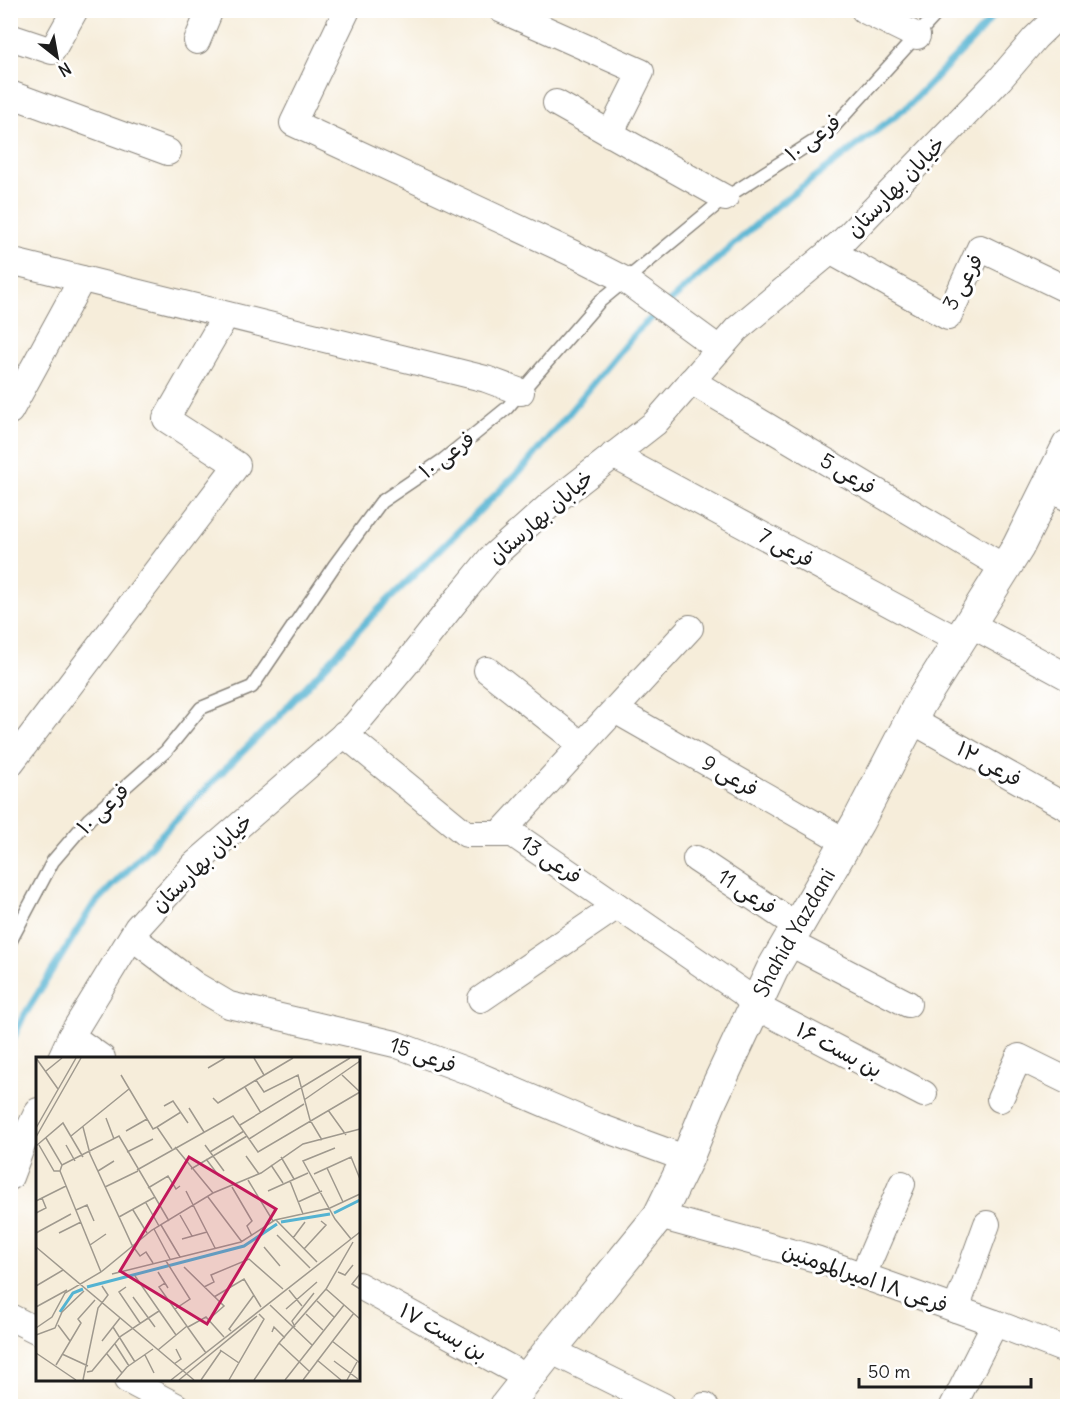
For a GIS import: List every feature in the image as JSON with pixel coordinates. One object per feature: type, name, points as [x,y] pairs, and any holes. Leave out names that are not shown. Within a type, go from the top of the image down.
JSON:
[{"type":"street","points":[[10,37],[52,51],[75,10]]},
{"type":"street","points":[[197,41],[210,10]]},
{"type":"street","points":[[347,10],[294,123],[574,254],[630,284],[719,349]]},
{"type":"street","points":[[502,10],[641,72],[610,134]]},
{"type":"street","points":[[864,10],[917,36]]},
{"type":"street","name":"خیابان بهارستان","points":[[66,1048],[138,928],[195,864],[355,725],[490,559],[551,504],[655,423],[737,329],[844,240],[1064,10]]},
{"type":"street","points":[[10,94],[168,152]]},
{"type":"street","points":[[556,103],[725,198]]},
{"type":"street","name":"فرعی 3","points":[[830,251],[948,317],[980,248],[1068,290]]},
{"type":"street","points":[[10,261],[486,379],[521,392]]},
{"type":"street","points":[[10,411],[82,279]]},
{"type":"street","points":[[10,764],[237,465],[166,419],[226,315]]},
{"type":"street","name":"فرعی 5","points":[[691,381],[1005,568]]},
{"type":"street","name":"Shahid Yazdani","points":[[506,1407],[659,1216],[772,970],[846,842],[920,703],[1018,547],[1058,493],[1068,446]]},
{"type":"street","name":"فرعی 7","points":[[613,455],[964,632]]},
{"type":"street","points":[[500,834],[690,628]]},
{"type":"street","points":[[964,632],[1068,677]]},
{"type":"street","points":[[486,670],[582,745]]},
{"type":"street","name":"فرعی 9","points":[[615,710],[846,842]]},
{"type":"street","name":"فرعی ۱۲","points":[[911,720],[1068,807]]},
{"type":"street","name":"فرعی 13","points":[[344,734],[466,834],[513,834],[742,992],[755,1006]]},
{"type":"street","name":"فرعی 11","points":[[696,859],[793,934],[908,1004]]},
{"type":"street","points":[[482,999],[617,906]]},
{"type":"street","name":"فرعی 15","points":[[132,937],[195,985],[229,1005],[395,1044],[473,1073],[597,1126],[687,1159]]},
{"type":"street","name":"بن بست ۱۶","points":[[755,1006],[924,1094]]},
{"type":"street","points":[[66,1048],[95,1057]]},
{"type":"street","points":[[1000,1099],[1019,1057],[1068,1080]]},
{"type":"street","points":[[10,1177],[36,1115]]},
{"type":"street","points":[[863,1275],[902,1184]]},
{"type":"street","name":"فرعی ۱۸ امیرالمومنین","points":[[659,1216],[816,1258],[1068,1351]]},
{"type":"street","points":[[956,1309],[987,1224]]},
{"type":"street","name":"بن بست ۱۷","points":[[360,1286],[528,1378]]},
{"type":"street","points":[[10,1317],[36,1330]]},
{"type":"street","points":[[953,1407],[995,1323]]},
{"type":"street","points":[[550,1350],[663,1407]]},
{"type":"street","points":[[129,1381],[176,1407]]},
{"type":"lane","name":"فرعی ۱۰","points":[[10,942],[53,861],[89,819],[166,751],[201,708],[252,687],[327,576],[381,502],[443,460],[507,408],[599,302],[630,284],[725,198],[830,131],[940,10]]},
{"type":"waterway","points":[[666,305],[777,206],[906,108],[977,35],[998,10]]},
{"type":"waterway","points":[[10,1045],[22,1019],[92,907],[277,718],[372,616],[526,465],[636,332],[658,312]]}]
